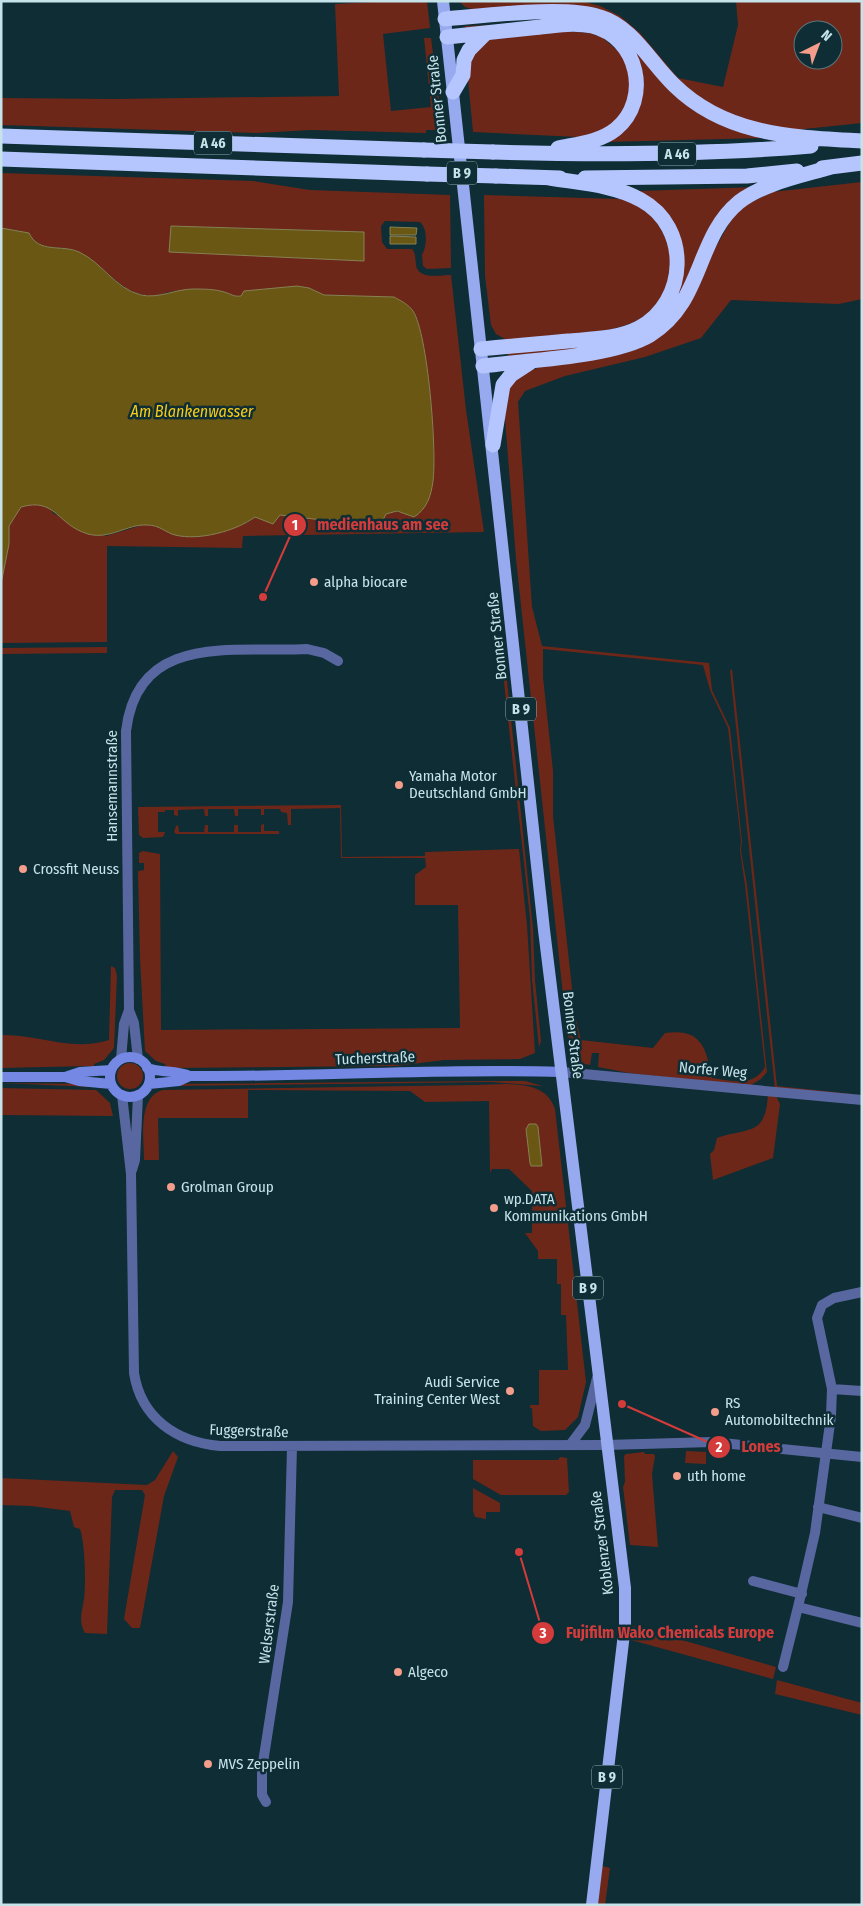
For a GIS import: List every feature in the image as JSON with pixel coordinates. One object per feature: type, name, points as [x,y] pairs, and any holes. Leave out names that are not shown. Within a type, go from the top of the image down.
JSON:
[{"type":"highway","points":[[445,19],[560,12],[600,17],[624,30],[673,84],[702,108],[720,118],[742,127],[787,136],[861,141]]},
{"type":"highway","points":[[447,37],[563,25],[592,26],[617,39],[631,58],[637,84],[631,110],[616,129],[597,140],[535,153]]},
{"type":"highway","points":[[453,92],[463,75],[464,60],[469,50],[486,33]]},
{"type":"highway","name":"A 46","points":[[1,136],[634,155],[736,152],[861,141]]},
{"type":"highway","name":"A 46","points":[[1,159],[549,178],[747,176],[862,163]]},
{"type":"highway","points":[[483,366],[622,347],[651,334],[672,317],[683,303],[714,235],[734,207],[758,192],[831,167]]},
{"type":"highway","points":[[481,349],[599,338],[629,332],[638,329],[656,315],[673,290],[678,270],[677,250],[670,230],[651,206],[633,196],[620,192],[549,178]]},
{"type":"highway","points":[[492,445],[503,385],[515,371],[537,359]]},
{"type":"main road","name":"Bonner Straße","points":[[443,1],[562,1072],[606,1445]]},
{"type":"main road","points":[[1,1077],[65,1077],[79,1081],[111,1084],[122,1095],[138,1095],[149,1084],[150,1074],[138,1059],[132,1057],[121,1059],[111,1070],[111,1084]]},
{"type":"main road","name":"Tucherstraße","points":[[147,1068],[180,1071],[190,1076]]},
{"type":"main road","points":[[65,1077],[80,1072],[111,1070]]},
{"type":"main road","name":"Tucherstraße","points":[[149,1084],[179,1081],[190,1076],[562,1072]]},
{"type":"main road","name":"Koblenzer Straße","points":[[592,1905],[626,1606],[606,1445]]},
{"type":"street","name":"Hansemannstraße","points":[[121,1059],[124,1024],[129,1010],[126,740],[129,714],[138,692],[146,680],[162,666],[194,652],[308,649],[324,653],[338,661]]},
{"type":"street","name":"Hansemannstraße","points":[[129,1010],[134,1022],[138,1059]]},
{"type":"street","name":"Norfer Weg","points":[[562,1072],[862,1100]]},
{"type":"street","name":"Fuggerstraße","points":[[122,1095],[131,1174],[132,1361],[135,1380],[147,1408],[168,1430],[201,1444],[220,1446],[570,1446],[712,1442],[862,1457]]},
{"type":"street","name":"Fuggerstraße","points":[[131,1174],[135,1160],[138,1095]]},
{"type":"street","points":[[783,1667],[802,1594],[818,1507],[831,1416],[832,1389],[817,1315],[822,1305],[834,1298],[862,1292]]},
{"type":"street","points":[[570,1446],[585,1425],[598,1374]]},
{"type":"street","points":[[832,1389],[862,1391]]},
{"type":"street","name":"Welserstraße","points":[[266,1802],[262,1795],[262,1767],[288,1602],[292,1447]]},
{"type":"street","points":[[818,1507],[862,1518]]},
{"type":"street","points":[[753,1581],[802,1594]]},
{"type":"street","points":[[798,1607],[862,1623]]},
{"type":"shaded area","points":[[427,1],[430,28],[383,34],[391,111],[431,107],[424,38],[431,38],[443,130],[426,130],[426,133],[311,130],[257,133],[1,125],[1,98],[114,99],[339,96],[335,4]]},
{"type":"shaded area","points":[[459,1],[582,1],[600,6],[620,16],[640,33],[678,78],[723,87],[738,25],[736,1],[862,1],[862,123],[785,131],[750,125],[694,96],[653,54],[513,8],[472,9],[465,7]]},
{"type":"shaded area","points":[[465,26],[609,26],[669,85],[769,138],[605,142],[641,90],[605,28],[466,31]]},
{"type":"shaded area","points":[[565,31],[601,36],[621,54],[631,76],[627,109],[609,129],[579,137],[473,132],[467,69],[468,61],[487,40]]},
{"type":"shaded area","points":[[1,173],[253,181],[310,190],[450,195],[451,268],[427,269],[423,266],[422,255],[426,238],[423,225],[420,222],[385,221],[381,226],[382,242],[387,249],[412,249],[415,254],[418,270],[425,275],[451,275],[466,410],[484,532],[243,536],[242,548],[107,546],[107,642],[1,643],[1,584],[9,544],[9,526],[14,515],[21,507],[35,503],[47,506],[54,514],[106,536],[146,524],[165,528],[173,535],[247,523],[255,517],[280,515],[322,520],[368,520],[375,523],[385,515],[393,512],[414,517],[354,297],[324,295],[309,288],[233,297],[220,293],[193,290],[176,291],[155,296],[139,294],[120,284],[86,256],[76,251],[44,246],[33,239],[29,233],[1,228]],"holes":[[[171,226],[364,232],[364,260]]]},
{"type":"shaded area","points":[[862,182],[862,299],[839,304],[731,300],[701,338],[645,357],[565,376],[525,391],[518,402],[532,607],[542,646],[709,663],[712,690],[730,728],[742,841],[741,851],[747,885],[767,1072],[761,1079],[749,1086],[629,1073],[598,1067],[599,1053],[592,1053],[590,1065],[579,1063],[571,1052],[567,1032],[516,559],[504,406],[510,387],[514,381],[525,373],[539,367],[605,357],[634,350],[713,252],[733,217],[744,206],[772,192]],"holes":[[[543,649],[703,665],[710,690],[728,728],[765,1067],[755,1078],[742,1081],[712,1078],[704,1049],[695,1037],[687,1034],[677,1032],[665,1033],[653,1048],[581,1040],[575,1015],[553,816],[553,771],[543,677]]]},
{"type":"shaded area","points":[[757,187],[739,196],[721,214],[710,233],[684,290],[672,308],[657,323],[636,336],[606,346],[573,351],[508,356],[507,352],[588,345],[615,340],[639,331],[660,317],[674,296],[681,268],[679,244],[676,234],[664,215],[657,206],[639,191]]},
{"type":"shaded area","points":[[484,195],[620,199],[639,207],[647,212],[660,227],[667,241],[670,271],[666,286],[659,300],[649,312],[636,321],[624,326],[591,333],[505,339],[496,334],[491,325],[485,276]]},
{"type":"shaded area","points":[[500,646],[504,652],[533,928],[535,980],[541,1041],[539,1047],[532,980],[530,918]]},
{"type":"shaded area","points":[[107,647],[107,653],[1,654],[1,648]]},
{"type":"shaded area","points":[[732,669],[777,1086],[862,1095],[775,1089],[730,671]]},
{"type":"shaded area","points":[[341,805],[342,857],[425,856],[425,852],[519,849],[527,925],[535,1053],[520,1059],[444,1060],[396,1066],[166,1068],[165,1064],[156,1061],[145,1051],[138,871],[144,870],[144,863],[139,863],[139,853],[143,851],[160,854],[161,1030],[460,1028],[458,905],[415,905],[415,875],[426,867],[425,858],[341,858],[340,808],[291,809],[291,825],[288,825],[287,813],[281,812],[280,809],[264,809],[264,815],[261,815],[261,809],[238,809],[238,816],[235,816],[234,809],[208,809],[208,816],[205,816],[204,809],[178,810],[178,816],[174,815],[174,810],[165,810],[165,812],[158,812],[158,832],[165,832],[163,837],[143,838],[139,835],[138,807]]},
{"type":"shaded area","points":[[264,824],[264,831],[279,831],[279,834],[176,834],[174,832],[178,825],[179,832],[204,832],[205,825],[208,825],[208,832],[234,832],[234,825],[238,825],[238,832],[261,832],[261,825]]},
{"type":"shaded area","points":[[111,966],[115,968],[117,976],[114,1048],[104,1060],[94,1064],[94,1068],[90,1066],[1,1068],[1,1035],[15,1035],[81,1044],[109,1040]]},
{"type":"shaded area","points":[[130,1063],[139,1067],[143,1076],[139,1085],[130,1089],[121,1085],[117,1076],[121,1067]]},
{"type":"shaded area","points":[[525,1081],[543,1086],[491,1082],[167,1086],[166,1084]]},
{"type":"shaded area","points":[[1,1083],[94,1084],[93,1087]]},
{"type":"shaded area","points":[[510,1084],[532,1087],[542,1092],[550,1099],[555,1109],[586,1382],[578,1417],[565,1430],[541,1431],[533,1426],[532,1408],[530,1408],[530,1405],[539,1405],[539,1370],[568,1370],[566,1315],[561,1315],[561,1284],[557,1284],[557,1259],[538,1259],[538,1251],[525,1233],[532,1233],[532,1191],[509,1169],[492,1169],[490,1173],[489,1101],[425,1102],[410,1091],[248,1090],[248,1118],[158,1118],[159,1160],[144,1160],[143,1131],[146,1110],[149,1101],[155,1094],[163,1090]]},
{"type":"shaded area","points":[[1,1088],[96,1090],[110,1103],[113,1116],[1,1115]]},
{"type":"shaded area","points":[[768,1093],[776,1096],[780,1104],[773,1158],[713,1180],[710,1154],[714,1150],[717,1138],[747,1131],[759,1124],[764,1117],[767,1107]]},
{"type":"shaded area","points":[[173,1451],[178,1457],[164,1496],[140,1628],[132,1628],[124,1619],[145,1495],[142,1490],[115,1490],[112,1497],[107,1634],[85,1633],[81,1620],[85,1592],[85,1574],[80,1529],[74,1527],[70,1511],[31,1506],[1,1505],[1,1478],[147,1485],[155,1480]]},
{"type":"shaded area","points":[[686,1451],[706,1452],[706,1464],[685,1463]]},
{"type":"shaded area","points":[[644,1452],[645,1454],[654,1454],[655,1456],[652,1474],[658,1547],[630,1545],[623,1487],[625,1482],[624,1456],[626,1454]]},
{"type":"shaded area","points":[[560,1457],[567,1458],[569,1492],[566,1495],[501,1495],[473,1479],[473,1460],[558,1460]]},
{"type":"shaded area","points":[[473,1488],[500,1503],[500,1512],[486,1512],[486,1519],[475,1517],[473,1511]]},
{"type":"shaded area","points":[[633,1626],[776,1667],[773,1679],[631,1640]]},
{"type":"shaded area","points":[[777,1680],[862,1703],[862,1715],[775,1694]]},
{"type":"shaded area","points":[[602,1866],[610,1868],[605,1905],[598,1905]]},
{"type":"water","points":[[171,226],[364,232],[364,261],[169,252]]},
{"type":"water","points":[[390,227],[417,228],[416,235],[390,235]]},
{"type":"water","name":"Am Blankenwasser","points":[[1,228],[29,233],[33,240],[44,246],[79,252],[95,262],[123,287],[141,295],[154,296],[187,289],[200,289],[217,290],[234,296],[241,296],[244,291],[297,286],[309,288],[324,295],[394,297],[409,306],[418,324],[423,343],[430,393],[434,466],[428,502],[414,517],[397,511],[386,514],[383,520],[375,523],[368,520],[322,520],[280,515],[273,524],[255,517],[238,527],[217,534],[195,537],[175,535],[156,526],[147,525],[132,527],[111,534],[88,534],[69,525],[56,513],[42,506],[21,507],[9,526],[9,544],[1,584]]},
{"type":"water","points":[[390,236],[416,237],[416,244],[390,244]]},
{"type":"water","points":[[529,1124],[536,1124],[538,1127],[542,1166],[531,1166],[530,1163],[526,1129]]},
{"type":"place","name":"alpha biocare","points":[[314,582]]},
{"type":"place","name":"medienhaus am see","points":[[263,597]]},
{"type":"place","name":"Yamaha Motor Deutschland GmbH","points":[[399,785]]},
{"type":"place","name":"Crossfit Neuss","points":[[23,869]]},
{"type":"place","name":"Grolman Group","points":[[171,1187]]},
{"type":"place","name":"wp.DATA Kommunikations GmbH","points":[[494,1208]]},
{"type":"place","name":"Audi Service Training Center West","points":[[510,1391]]},
{"type":"place","name":"Lones","points":[[622,1404]]},
{"type":"place","name":"RS Automobiltechnik","points":[[715,1412]]},
{"type":"place","name":"uth home","points":[[677,1476]]},
{"type":"place","name":"Fujifilm Wako Chemicals Europe","points":[[519,1552]]},
{"type":"place","name":"Algeco","points":[[398,1672]]},
{"type":"place","name":"MVS Zeppelin","points":[[208,1764]]}]
